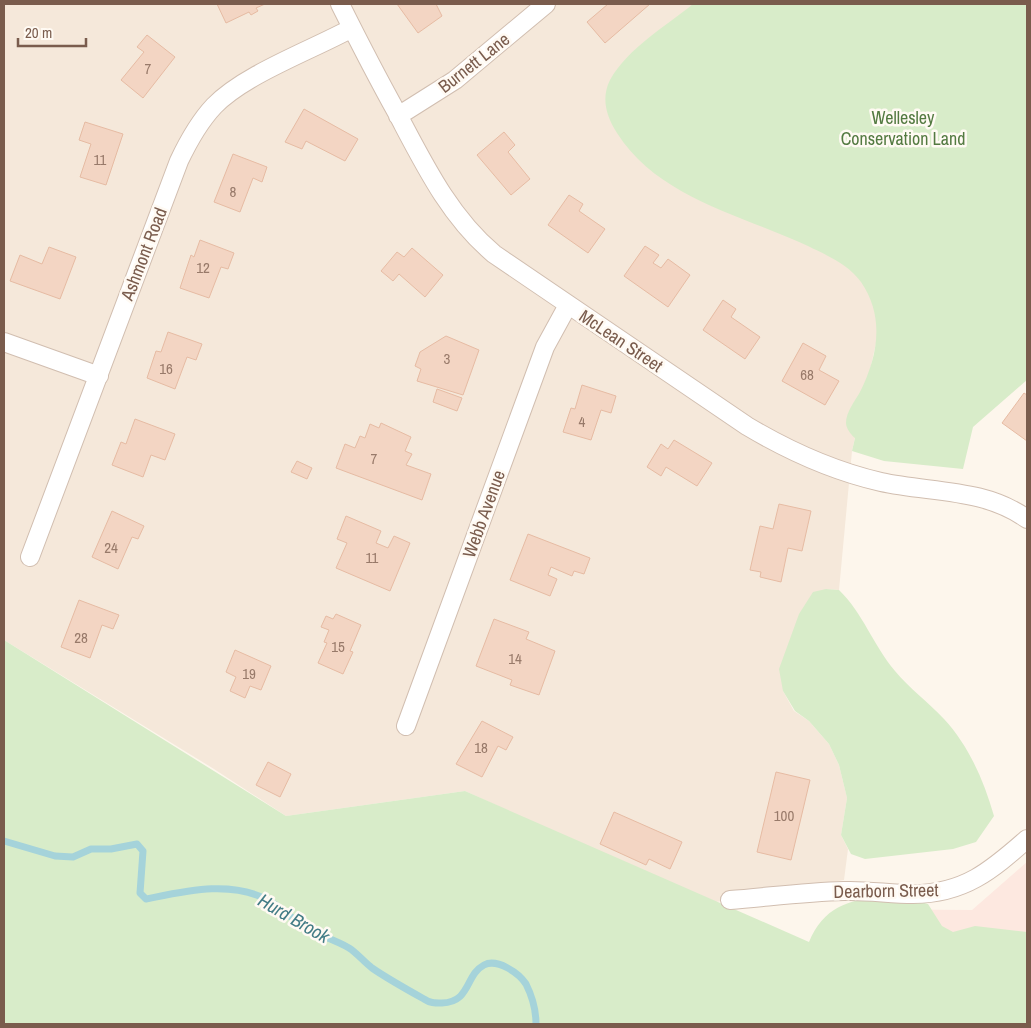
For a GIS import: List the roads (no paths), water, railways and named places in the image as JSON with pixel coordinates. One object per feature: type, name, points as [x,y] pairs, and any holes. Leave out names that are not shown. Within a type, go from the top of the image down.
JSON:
[{"type":"street","name":"McLean Street","points":[[340,4],[398,116],[441,192],[467,229],[494,254],[747,426],[781,446],[837,469],[880,482],[990,499],[1027,519]]},
{"type":"street","name":"Burnett Lane","points":[[398,116],[455,80],[546,4]]},
{"type":"street","name":"Ashmont Road","points":[[30,558],[179,161],[204,119],[215,106],[242,85],[352,28]]},
{"type":"street","name":"Webb Avenue","points":[[406,726],[545,347],[568,305]]},
{"type":"street","points":[[4,342],[99,376]]},
{"type":"street","name":"Dearborn Street","points":[[730,900],[844,891],[913,894],[940,891],[966,884],[988,873],[1027,839]]},
{"type":"waterway","name":"Hurd Brook","points":[[4,841],[55,856],[73,857],[91,849],[111,849],[137,844],[143,851],[140,893],[146,899],[208,889],[239,890],[253,894],[268,900],[311,931],[349,948],[378,972],[434,1003],[442,1003],[458,998],[473,975],[484,965],[489,963],[501,965],[513,971],[526,984],[533,1004],[536,1024]]},
{"type":"park label","name":"Wellesley Conservation Land","points":[[903,128]]}]
